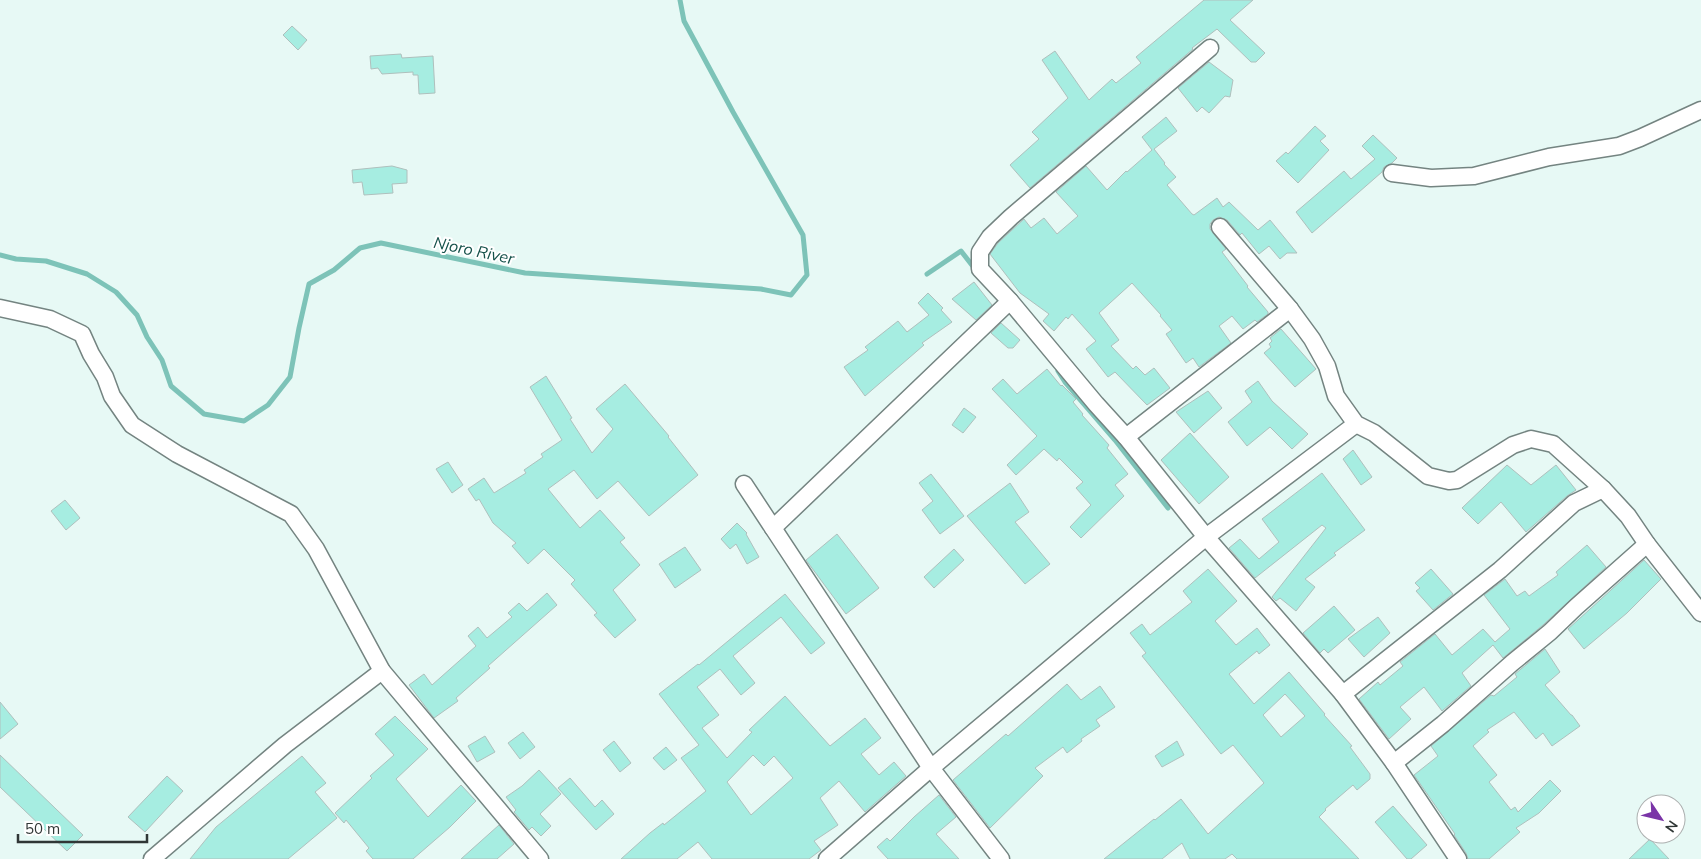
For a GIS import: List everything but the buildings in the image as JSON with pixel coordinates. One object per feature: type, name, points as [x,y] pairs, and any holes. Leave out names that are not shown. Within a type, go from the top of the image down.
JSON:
[{"type":"street","points":[[1210,48],[990,237],[980,252],[980,270],[1010,300],[1096,404],[1126,437],[1206,537],[1343,694],[1394,763],[1458,859]]},
{"type":"street","points":[[1392,173],[1432,178],[1474,176],[1549,157],[1619,146],[1701,110]]},
{"type":"street","points":[[1220,227],[1312,339],[1327,366],[1336,396],[1356,424],[1374,433],[1428,476],[1449,481],[1457,480],[1514,445],[1531,439],[1553,444],[1603,489],[1628,516],[1647,544],[1701,613]]},
{"type":"street","points":[[773,528],[1010,300]]},
{"type":"street","points":[[0,308],[50,319],[82,334],[105,377],[112,396],[132,425],[176,454],[291,514],[316,549],[382,671],[533,857]]},
{"type":"street","points":[[1126,437],[1290,310]]},
{"type":"street","points":[[827,859],[931,768],[1206,537],[1356,424]]},
{"type":"street","points":[[744,484],[931,768],[1001,859]]},
{"type":"street","points":[[1343,694],[1500,570],[1574,503],[1603,489]]},
{"type":"street","points":[[1394,763],[1443,724],[1550,632],[1647,544]]},
{"type":"street","points":[[152,859],[285,745],[382,671]]},
{"type":"waterway","name":"Njoro River","points":[[0,255],[16,259],[46,261],[87,274],[116,292],[137,315],[147,337],[162,360],[171,386],[204,414],[244,421],[268,405],[290,377],[309,284],[334,270],[360,248],[381,243],[525,273],[761,289],[791,295],[807,275],[803,235],[684,21],[680,0]]},
{"type":"waterway","points":[[927,274],[961,251],[975,269]]},
{"type":"waterway","points":[[1058,371],[1168,508]]}]
